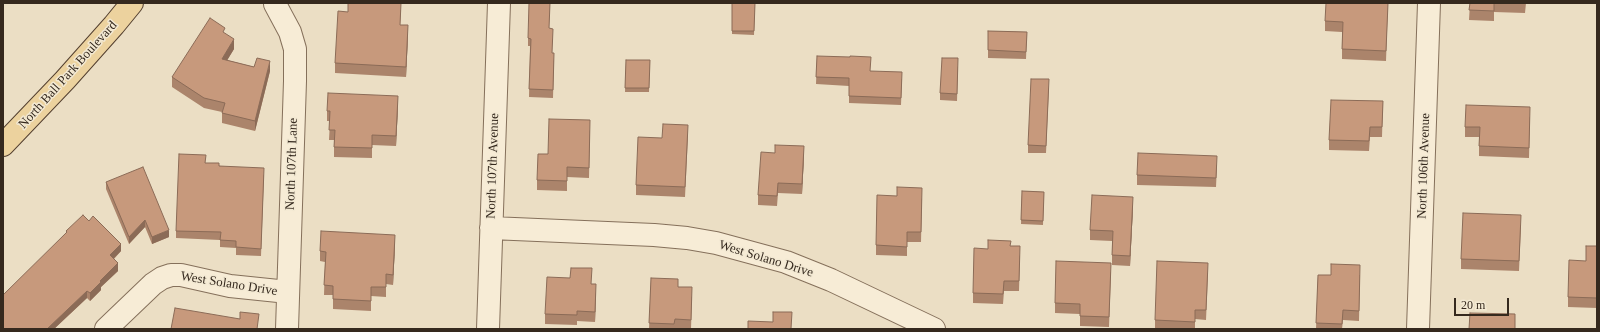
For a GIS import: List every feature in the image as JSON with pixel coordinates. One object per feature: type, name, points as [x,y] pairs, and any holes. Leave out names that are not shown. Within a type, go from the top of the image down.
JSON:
[{"type":"main road","name":"North Ball Park Boulevard","points":[[3,145],[70,75],[132,3]]},
{"type":"street","name":"North 107th Avenue","points":[[488,329],[499,3]]},
{"type":"street","name":"North 106th Avenue","points":[[1418,329],[1429,3]]},
{"type":"street","name":"North 107th Lane","points":[[275,4],[290,32],[295,49],[287,329]]},
{"type":"street","name":"West Solano Drive","points":[[491,228],[654,235],[687,238],[716,243],[786,262],[831,280],[934,329]]},
{"type":"street","name":"West Solano Drive","points":[[106,329],[153,284],[170,275],[230,286],[288,292]]},
{"type":"building","points":[[348,3],[401,3],[400,25],[408,25],[406,67],[335,63],[338,11],[348,12]]},
{"type":"building","points":[[529,3],[550,3],[549,28],[553,29],[552,53],[554,53],[553,90],[529,89],[531,39],[528,38]]},
{"type":"building","points":[[732,3],[755,3],[754,31],[732,31]]},
{"type":"building","points":[[1326,3],[1388,3],[1386,51],[1342,49],[1343,22],[1325,21]]},
{"type":"building","points":[[1470,3],[1494,3],[1494,11],[1469,10]]},
{"type":"building","points":[[210,18],[225,28],[223,32],[234,39],[222,59],[254,67],[257,58],[270,61],[255,121],[222,113],[225,103],[204,98],[172,77]]},
{"type":"building","points":[[988,31],[1027,32],[1026,52],[988,50]]},
{"type":"building","points":[[817,56],[871,57],[870,71],[902,72],[901,98],[849,96],[849,78],[816,77]]},
{"type":"building","points":[[942,58],[958,58],[957,94],[940,93]]},
{"type":"building","points":[[626,60],[650,60],[649,88],[625,88]]},
{"type":"building","points":[[1031,79],[1049,79],[1046,146],[1028,145]]},
{"type":"building","points":[[328,93],[398,96],[396,136],[372,135],[372,148],[334,147],[335,130],[329,130],[330,111],[327,111]]},
{"type":"building","points":[[1331,100],[1383,101],[1382,127],[1370,127],[1369,141],[1329,140]]},
{"type":"building","points":[[1466,105],[1530,107],[1529,148],[1479,146],[1480,127],[1465,127]]},
{"type":"building","points":[[549,119],[590,120],[589,168],[567,167],[567,181],[537,180],[538,154],[548,154]]},
{"type":"building","points":[[663,124],[688,125],[685,187],[636,185],[638,137],[662,138]]},
{"type":"building","points":[[775,145],[804,146],[802,184],[778,183],[777,196],[758,195],[761,152],[775,153]]},
{"type":"building","points":[[1138,153],[1217,156],[1216,178],[1137,175]]},
{"type":"building","points":[[179,154],[206,155],[205,163],[219,163],[219,166],[264,168],[261,249],[236,247],[236,241],[220,240],[221,232],[176,231]]},
{"type":"building","points":[[143,167],[169,230],[152,237],[145,220],[129,237],[106,182]]},
{"type":"building","points":[[897,187],[922,188],[921,232],[907,232],[907,247],[876,245],[877,195],[897,196]]},
{"type":"building","points":[[1022,191],[1044,192],[1043,221],[1021,220]]},
{"type":"building","points":[[1092,195],[1133,197],[1130,256],[1112,255],[1113,231],[1090,230]]},
{"type":"building","points":[[1463,213],[1521,215],[1519,261],[1461,259]]},
{"type":"building","points":[[83,215],[89,221],[93,216],[121,244],[110,255],[118,263],[90,293],[87,291],[47,329],[3,329],[3,295]]},
{"type":"building","points":[[321,231],[395,235],[393,275],[386,274],[386,287],[371,287],[371,301],[333,299],[333,286],[324,285],[326,252],[320,251]]},
{"type":"building","points":[[988,240],[1011,241],[1010,246],[1020,246],[1019,281],[1004,281],[1003,294],[973,293],[974,248],[988,249]]},
{"type":"building","points":[[1586,246],[1597,246],[1597,298],[1568,297],[1569,260],[1586,261]]},
{"type":"building","points":[[1056,261],[1111,263],[1109,317],[1080,316],[1080,304],[1055,303]]},
{"type":"building","points":[[1157,261],[1208,263],[1206,310],[1195,310],[1195,322],[1155,320]]},
{"type":"building","points":[[1331,264],[1360,265],[1359,311],[1343,310],[1342,324],[1316,323],[1318,275],[1331,275]]},
{"type":"building","points":[[571,268],[592,268],[591,284],[596,284],[595,312],[577,311],[577,315],[545,314],[547,277],[570,278]]},
{"type":"building","points":[[651,278],[678,279],[678,287],[692,287],[691,320],[675,319],[674,324],[649,323]]},
{"type":"building","points":[[175,308],[240,319],[240,312],[259,314],[257,329],[171,329]]},
{"type":"building","points":[[773,312],[792,312],[791,329],[748,329],[748,321],[773,322]]},
{"type":"building","points":[[1470,313],[1515,314],[1515,329],[1469,329]]}]
